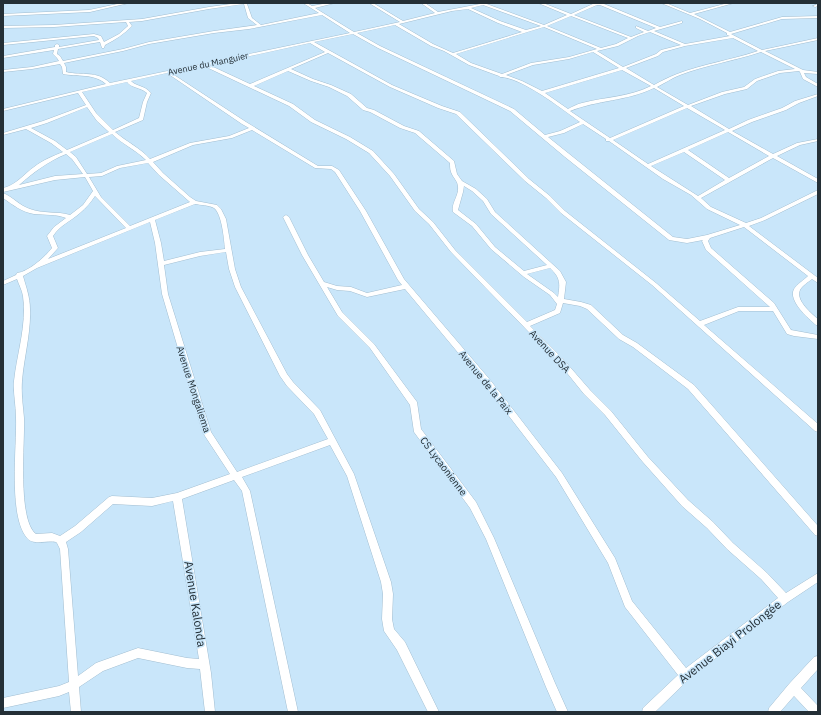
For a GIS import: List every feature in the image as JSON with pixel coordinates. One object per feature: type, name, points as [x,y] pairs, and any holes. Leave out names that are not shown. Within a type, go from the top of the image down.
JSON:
[{"type":"street","points":[[3,15],[90,10],[127,3]]},
{"type":"street","points":[[3,27],[87,24],[153,19],[202,9],[245,3],[250,18],[260,26]]},
{"type":"street","points":[[305,3],[379,47],[499,103],[522,118],[634,208],[666,236],[681,241],[708,237],[763,218],[818,192]]},
{"type":"street","points":[[312,7],[332,3]]},
{"type":"street","points":[[371,3],[402,22]]},
{"type":"street","points":[[423,3],[438,14]]},
{"type":"street","name":"Avenue du Manguier","points":[[3,110],[110,85],[488,3]]},
{"type":"street","points":[[540,3],[631,38]]},
{"type":"street","points":[[453,54],[527,32],[596,4],[610,3]]},
{"type":"street","points":[[663,3],[701,18],[729,33],[728,34],[733,37],[800,71],[804,78],[818,86]]},
{"type":"street","points":[[689,14],[732,3]]},
{"type":"street","points":[[482,4],[544,26],[601,49]]},
{"type":"street","points":[[596,4],[659,28]]},
{"type":"street","points":[[87,24],[90,10],[93,5]]},
{"type":"street","points":[[468,8],[498,22],[527,32]]},
{"type":"street","points":[[3,72],[60,62],[149,43],[260,26],[322,14]]},
{"type":"street","points":[[729,33],[782,18],[818,17]]},
{"type":"street","points":[[3,57],[57,48],[102,43],[120,36],[130,26],[127,21]]},
{"type":"street","points":[[501,76],[532,64],[569,58],[617,45],[649,31],[681,22]]},
{"type":"street","points":[[396,24],[432,45],[453,54],[470,64],[521,82],[542,93],[568,110],[608,140],[698,198],[719,214],[745,225],[818,281]]},
{"type":"street","points":[[637,27],[685,45]]},
{"type":"street","points":[[3,44],[94,35],[100,37],[103,53]]},
{"type":"street","points":[[542,93],[623,68],[657,55],[662,51],[685,45],[733,37]]},
{"type":"street","points":[[56,39],[57,48],[55,54],[64,67],[64,73],[75,75],[94,74],[105,79],[110,85]]},
{"type":"street","points":[[568,110],[583,104],[614,99],[655,87],[677,75],[761,51],[818,39]]},
{"type":"street","points":[[310,42],[390,86],[458,113],[527,180],[569,217],[631,264],[818,429]]},
{"type":"street","points":[[594,51],[772,156],[818,181]]},
{"type":"street","points":[[250,86],[327,52]]},
{"type":"street","points":[[206,64],[291,106],[313,121],[348,138],[371,152],[392,174],[417,210],[431,223],[453,251],[526,325]]},
{"type":"street","points":[[289,70],[333,87],[349,95],[365,109],[372,111],[402,127],[421,134],[453,164],[453,173],[460,182],[462,188],[456,200],[455,211],[474,225],[493,248],[523,273],[552,294],[560,302],[581,304],[589,307],[621,337],[635,345],[691,387],[818,532]]},
{"type":"street","points":[[608,140],[688,106],[724,93],[745,88],[752,82],[779,72],[800,71],[818,73]]},
{"type":"street","name":"Avenue de la Paix","points":[[169,73],[253,128],[317,167],[332,168],[337,171],[363,211],[389,256],[394,269],[488,383],[559,475],[612,561],[628,604],[684,675]]},
{"type":"street","points":[[11,188],[37,167],[65,152],[95,141],[141,119],[145,102],[150,93],[144,88],[131,84],[129,81]]},
{"type":"street","points":[[80,92],[96,118],[121,140],[142,153],[175,187],[194,202],[215,206],[218,209],[223,219],[232,269],[238,287],[284,376],[317,412],[351,476],[378,552],[388,594],[387,619],[390,632],[401,646],[434,712]]},
{"type":"street","points":[[648,166],[750,121],[818,95]]},
{"type":"street","points":[[3,134],[28,128],[88,105]]},
{"type":"street","points":[[544,137],[562,132],[584,122]]},
{"type":"street","points":[[28,128],[53,142],[74,158],[99,198],[129,228]]},
{"type":"street","points":[[3,190],[55,178],[102,174],[119,167],[150,161],[187,146],[230,137],[253,128]]},
{"type":"street","points":[[698,198],[772,156],[799,144],[818,140]]},
{"type":"street","points":[[684,150],[728,180]]},
{"type":"street","points":[[460,182],[474,190],[488,204],[497,217],[558,272],[563,282],[560,302]]},
{"type":"street","points":[[460,194],[474,190]]},
{"type":"street","points":[[38,266],[53,252],[55,248],[50,236],[52,232],[62,222],[82,208],[96,191]]},
{"type":"street","points":[[3,195],[21,208],[32,212],[63,214],[70,217]]},
{"type":"street","points":[[3,283],[19,274],[194,202]]},
{"type":"street","name":"CS Lycaonienne","points":[[286,217],[305,255],[340,314],[372,346],[414,404],[417,430],[473,505],[490,538],[551,687],[563,712]]},
{"type":"street","name":"Avenue Mongaliema","points":[[152,220],[158,243],[165,294],[207,432],[246,491],[293,712]]},
{"type":"street","points":[[708,237],[705,241],[708,249],[775,309],[789,332],[818,337]]},
{"type":"street","points":[[160,264],[229,250]]},
{"type":"street","points":[[523,273],[552,266]]},
{"type":"street","points":[[19,274],[26,297],[25,342],[20,362],[18,384],[20,419],[20,500],[25,528],[30,536],[37,538],[55,536],[61,540],[64,549],[76,712]]},
{"type":"street","points":[[812,276],[797,290],[796,295],[800,304],[818,323]]},
{"type":"street","points":[[321,283],[337,288],[351,289],[367,295],[407,286]]},
{"type":"street","name":"Avenue DSA","points":[[560,302],[558,311],[526,325],[608,413],[645,459],[685,503],[764,576],[785,599]]},
{"type":"street","points":[[699,324],[738,309],[775,309]]},
{"type":"street","points":[[61,540],[78,529],[112,500],[152,502],[177,497],[332,441]]},
{"type":"street","name":"Avenue Kalonda","points":[[177,497],[204,664],[210,712]]},
{"type":"street","name":"Avenue Biayi Prolongée","points":[[647,712],[684,675],[785,599],[818,577]]},
{"type":"street","points":[[3,703],[59,691],[75,684],[100,667],[138,653],[187,663],[204,664]]},
{"type":"street","points":[[773,712],[818,661]]},
{"type":"street","points":[[793,688],[816,712]]}]
